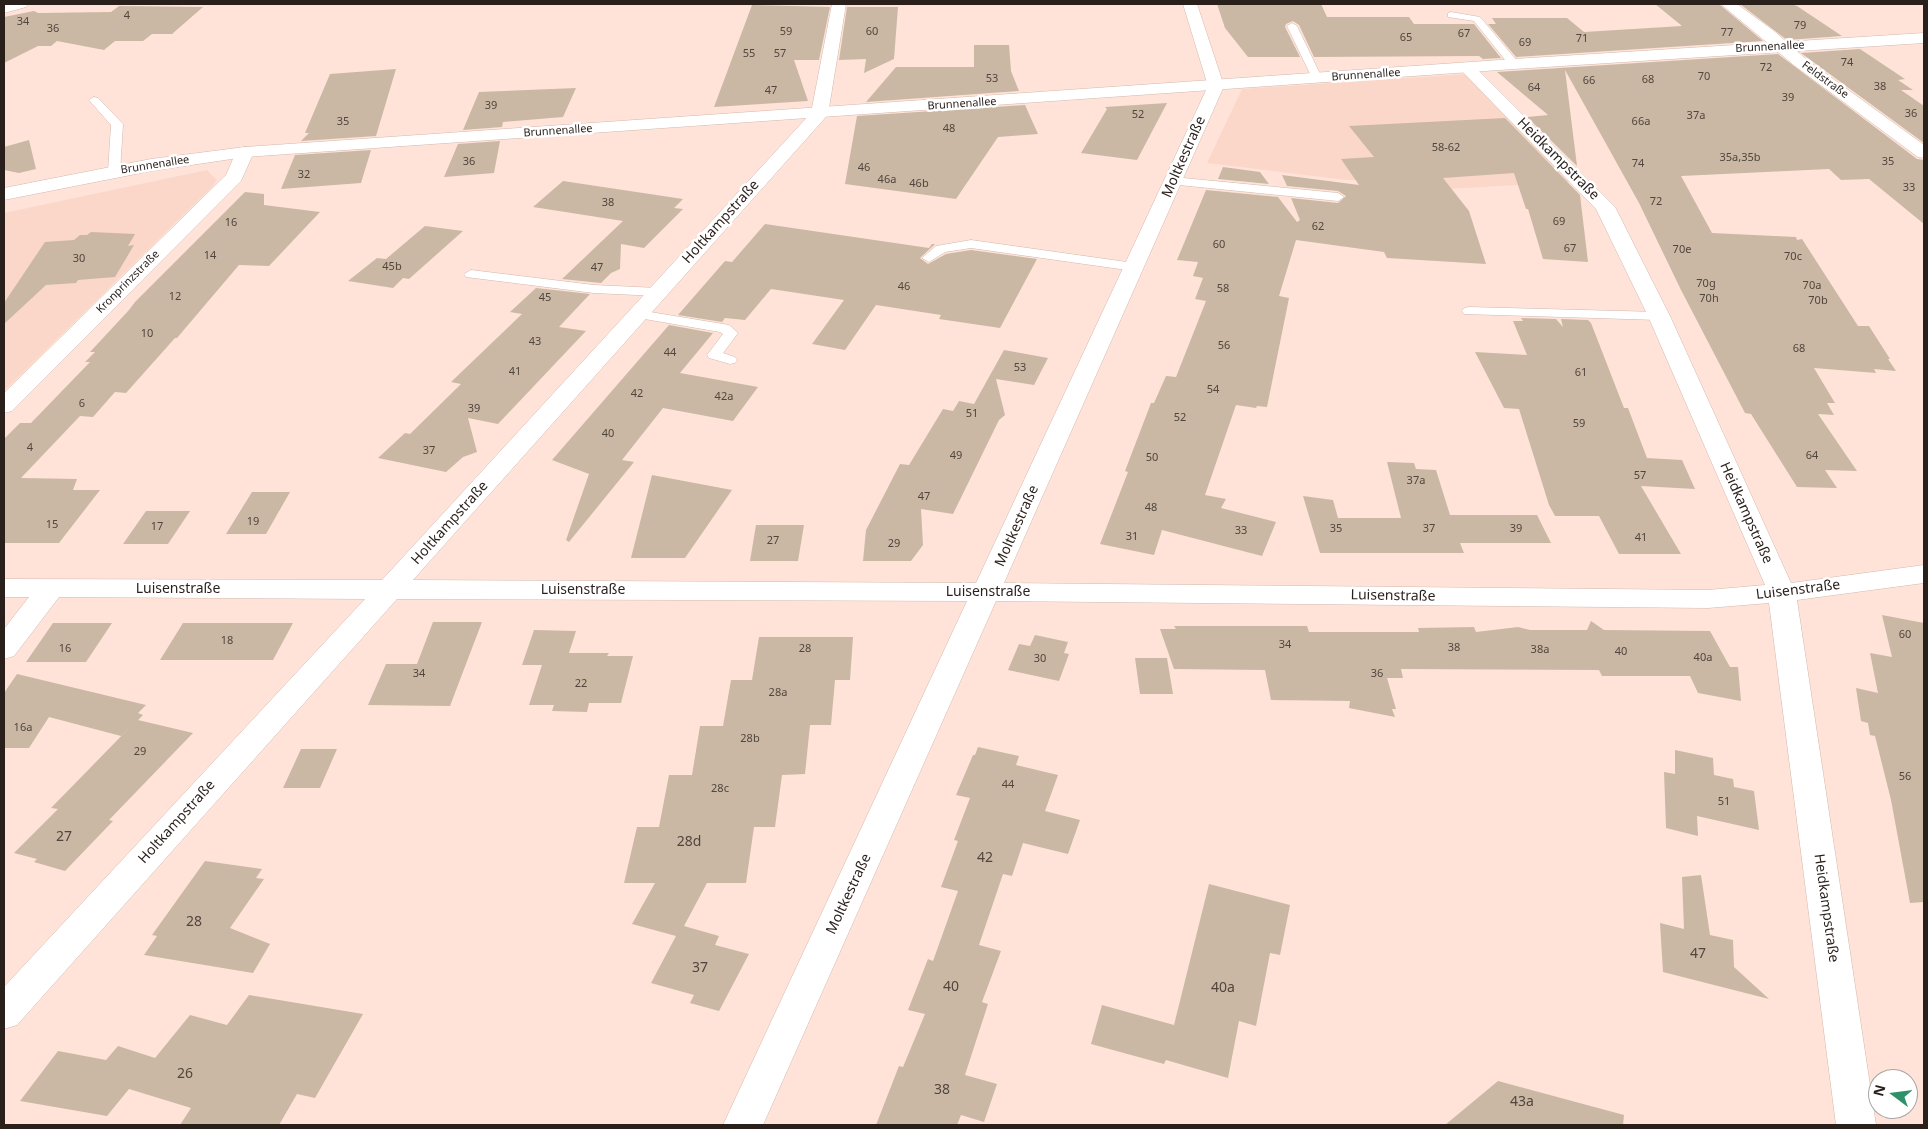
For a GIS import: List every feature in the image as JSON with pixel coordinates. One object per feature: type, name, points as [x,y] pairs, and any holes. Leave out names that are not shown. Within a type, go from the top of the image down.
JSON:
[{"type":"street","points":[[4,8],[21,4]]},
{"type":"street","points":[[819,114],[839,4]]},
{"type":"street","points":[[1190,4],[1216,86]]},
{"type":"street","name":"Feldstraße","points":[[1728,4],[1801,63],[1924,154]]},
{"type":"street","name":"Brunnenallee","points":[[4,194],[114,172],[245,152],[819,114],[1466,67],[1924,38]]},
{"type":"street","name":"Heidkampstraße","points":[[1466,67],[1605,207],[1659,316],[1782,593],[1856,1125]]},
{"type":"street","name":"Moltkestraße","points":[[743,1125],[988,592],[1216,86]]},
{"type":"street","name":"Holtkampstraße","points":[[4,1013],[819,114]]},
{"type":"street","name":"Kronprinzstraße","points":[[4,406],[234,177],[245,152]]},
{"type":"street","name":"Luisenstraße","points":[[4,588],[988,592],[1708,599],[1920,579]]},
{"type":"street","points":[[4,649],[51,588]]},
{"type":"lane","points":[[1451,15],[1477,19],[1514,64]]},
{"type":"lane","points":[[1292,26],[1317,78]]},
{"type":"lane","points":[[94,100],[117,124],[114,172]]},
{"type":"lane","points":[[1173,181],[1338,197]]},
{"type":"lane","points":[[930,258],[941,248],[971,244],[1134,268]]},
{"type":"lane","points":[[471,274],[594,290],[658,292]]},
{"type":"lane","points":[[1469,311],[1659,316]]},
{"type":"lane","points":[[638,314],[724,328],[731,333],[714,355],[730,360]]},
{"type":"shaded area","points":[[1468,74],[1574,182],[1446,189],[1363,180],[1346,180],[1207,163],[1242,89]]},
{"type":"shaded area","points":[[207,170],[217,180],[213,186],[4,391],[4,213]]},
{"type":"building","points":[[1217,4],[1321,4],[1327,17],[1409,17],[1414,24],[1474,24],[1501,58],[1483,59],[1479,56],[1314,57],[1299,25],[1293,21],[1286,24],[1285,27],[1300,57],[1248,57],[1225,28]]},
{"type":"building","points":[[1655,4],[1719,4],[1763,41],[1516,57],[1488,24],[1496,24],[1492,18],[1567,18],[1584,32],[1682,26]]},
{"type":"building","points":[[1740,4],[1791,4],[1842,36],[1787,40]]},
{"type":"building","points":[[752,5],[830,7],[819,60],[794,60],[808,101],[714,107]]},
{"type":"building","points":[[119,6],[203,7],[172,34],[152,34],[143,41],[115,41],[104,50],[57,41],[51,46],[38,46],[4,63],[4,17],[34,11],[38,13],[111,12]]},
{"type":"building","points":[[847,7],[898,7],[894,59],[864,73],[866,59],[839,60]]},
{"type":"building","points":[[974,45],[1009,45],[1011,71],[1019,91],[866,102],[896,67],[974,67]]},
{"type":"building","points":[[1860,49],[1905,79],[1898,80],[1913,90],[1901,90],[1924,106],[1924,143],[1801,53]]},
{"type":"building","points":[[1778,54],[1917,159],[1924,160],[1924,224],[1869,179],[1841,180],[1829,169],[1681,176],[1712,233],[1796,237],[1797,240],[1802,239],[1858,326],[1869,326],[1896,371],[1874,369],[1876,373],[1814,368],[1835,403],[1827,403],[1834,415],[1818,414],[1857,471],[1825,470],[1837,488],[1797,487],[1751,414],[1745,413],[1681,290],[1639,203],[1565,70],[1577,166],[1527,117],[1548,115],[1497,72]]},
{"type":"building","points":[[396,69],[376,136],[301,141],[309,133],[305,133],[330,74]]},
{"type":"building","points":[[576,88],[563,117],[503,122],[502,127],[463,130],[479,92]]},
{"type":"building","points":[[1167,103],[1137,160],[1081,153],[1107,109],[1105,107]]},
{"type":"building","points":[[1025,105],[1038,134],[998,137],[956,199],[845,184],[857,116]]},
{"type":"building","points":[[1505,118],[1580,195],[1588,262],[1543,259],[1528,209],[1526,209],[1514,173],[1443,178],[1469,211],[1486,264],[1387,258],[1384,252],[1296,240],[1279,296],[1289,298],[1267,407],[1257,406],[1256,408],[1236,405],[1205,495],[1226,499],[1221,508],[1276,522],[1262,556],[1162,530],[1154,555],[1100,544],[1128,472],[1125,471],[1151,403],[1154,403],[1166,376],[1176,377],[1206,301],[1195,299],[1203,278],[1193,276],[1198,262],[1177,260],[1206,190],[1278,197],[1297,222],[1300,220],[1291,198],[1338,203],[1346,196],[1338,191],[1287,186],[1282,175],[1359,185],[1341,159],[1374,157],[1349,126]]},
{"type":"building","points":[[29,140],[36,169],[19,173],[4,170],[4,147]]},
{"type":"building","points":[[500,141],[494,173],[444,177],[458,144]]},
{"type":"building","points":[[371,150],[361,183],[281,189],[295,155]]},
{"type":"building","points":[[1223,167],[1260,172],[1269,184],[1218,179]]},
{"type":"building","points":[[563,181],[683,199],[674,208],[683,209],[644,248],[621,244],[620,269],[611,273],[601,283],[562,279],[623,221],[533,207]]},
{"type":"building","points":[[245,192],[264,194],[264,205],[320,212],[269,266],[239,265],[177,338],[126,393],[115,392],[93,417],[80,416],[21,478],[77,479],[73,490],[100,490],[59,543],[4,543],[4,439],[20,423],[31,423],[90,362],[85,362],[95,352],[90,352],[135,302]]},
{"type":"building","points":[[765,224],[929,248],[932,244],[935,244],[920,258],[928,264],[946,254],[971,250],[1037,259],[1000,328],[939,319],[941,315],[876,305],[845,350],[812,344],[844,300],[771,289],[745,320],[725,318],[722,322],[678,315],[725,261],[732,262]]},
{"type":"building","points":[[425,226],[463,231],[409,279],[403,278],[393,288],[348,281],[377,258],[386,259]]},
{"type":"building","points":[[91,232],[135,234],[128,246],[134,245],[115,277],[46,285],[4,324],[4,303],[45,242],[74,240],[80,235],[87,235]]},
{"type":"building","points":[[536,288],[590,294],[559,327],[586,331],[498,424],[468,418],[477,452],[463,457],[446,472],[378,458],[405,433],[410,434],[461,384],[451,382],[522,314],[510,312]]},
{"type":"building","points":[[1521,318],[1556,319],[1563,327],[1561,319],[1588,320],[1591,323],[1624,408],[1628,408],[1647,458],[1682,460],[1695,489],[1641,486],[1681,554],[1619,554],[1599,516],[1555,516],[1549,505],[1519,409],[1504,408],[1475,352],[1527,355],[1513,321],[1523,321]]},
{"type":"building","points":[[669,325],[713,333],[680,373],[758,387],[733,421],[663,408],[622,460],[634,462],[569,542],[566,540],[589,474],[552,460]]},
{"type":"building","points":[[1004,350],[1048,358],[1034,385],[996,379],[1005,415],[999,420],[953,514],[921,509],[923,545],[911,561],[863,561],[866,530],[900,464],[909,465],[943,409],[953,411],[959,401],[974,404]]},
{"type":"building","points":[[1387,462],[1414,463],[1416,469],[1436,470],[1450,515],[1537,515],[1551,543],[1460,543],[1464,553],[1320,553],[1303,496],[1333,500],[1338,518],[1401,518]]},
{"type":"building","points":[[652,475],[732,490],[685,558],[631,558]]},
{"type":"building","points":[[252,492],[290,492],[266,534],[226,534]]},
{"type":"building","points":[[146,511],[190,511],[168,544],[123,544]]},
{"type":"building","points":[[756,525],[804,525],[798,561],[750,561]]},
{"type":"building","points":[[1882,615],[1924,623],[1924,902],[1910,903],[1891,800],[1875,736],[1870,735],[1868,723],[1861,721],[1856,688],[1878,693],[1870,653],[1892,657]]},
{"type":"building","points":[[1591,621],[1604,630],[1710,631],[1730,667],[1738,667],[1741,701],[1698,693],[1690,676],[1602,676],[1599,670],[1401,669],[1403,678],[1387,678],[1396,709],[1392,709],[1395,717],[1349,708],[1350,701],[1271,700],[1265,670],[1174,669],[1160,629],[1176,629],[1174,626],[1307,626],[1309,632],[1419,632],[1418,628],[1474,627],[1476,632],[1518,627],[1530,630],[1587,630]]},
{"type":"building","points":[[433,622],[482,622],[450,706],[368,705],[386,664],[417,664]]},
{"type":"building","points":[[53,623],[112,623],[86,662],[26,662]]},
{"type":"building","points":[[183,623],[293,623],[273,660],[160,660]]},
{"type":"building","points":[[534,630],[576,631],[569,653],[609,653],[607,656],[633,656],[621,703],[589,703],[587,712],[552,711],[554,705],[529,705],[542,665],[522,665]]},
{"type":"building","points":[[1035,635],[1068,642],[1064,653],[1069,654],[1059,681],[1008,670],[1019,644],[1030,646]]},
{"type":"building","points":[[759,637],[853,637],[850,680],[835,680],[831,725],[810,725],[805,774],[782,775],[775,827],[754,827],[746,883],[707,883],[684,926],[719,936],[715,945],[749,954],[719,1011],[690,1003],[694,995],[651,983],[676,936],[632,924],[655,883],[624,883],[637,827],[659,827],[669,775],[692,775],[700,726],[723,726],[731,680],[752,680]]},
{"type":"building","points":[[1135,658],[1167,658],[1173,694],[1140,694]]},
{"type":"building","points":[[17,674],[146,705],[138,713],[143,715],[138,720],[193,733],[109,820],[113,821],[65,871],[34,862],[37,859],[14,853],[58,809],[51,808],[134,723],[121,736],[49,717],[29,748],[4,748],[4,693]]},
{"type":"building","points":[[978,747],[1019,756],[1016,765],[1058,775],[1045,811],[1080,820],[1068,854],[1023,843],[1012,876],[1003,874],[979,945],[1001,951],[982,1002],[988,1004],[965,1075],[997,1084],[984,1122],[961,1115],[957,1125],[876,1125],[899,1066],[903,1067],[925,1014],[908,1010],[928,959],[933,961],[958,891],[941,887],[958,841],[954,840],[970,798],[956,795]]},
{"type":"building","points":[[301,749],[337,749],[320,788],[283,788]]},
{"type":"building","points":[[1675,750],[1713,758],[1714,775],[1733,779],[1734,787],[1754,791],[1759,830],[1697,816],[1698,836],[1666,828],[1664,772],[1675,774]]},
{"type":"building","points":[[205,861],[262,869],[256,878],[264,879],[230,928],[270,944],[253,973],[144,955],[157,936],[152,935]]},
{"type":"building","points":[[1701,875],[1710,935],[1733,940],[1734,967],[1769,999],[1663,972],[1660,923],[1684,929],[1682,877]]},
{"type":"building","points":[[1209,884],[1290,905],[1280,955],[1270,953],[1256,1026],[1239,1021],[1228,1078],[1166,1060],[1164,1064],[1091,1044],[1102,1005],[1174,1025]]},
{"type":"building","points":[[249,995],[363,1014],[315,1098],[297,1094],[279,1125],[180,1125],[191,1108],[129,1089],[107,1116],[20,1101],[58,1051],[106,1060],[118,1046],[155,1058],[190,1015],[227,1025]]},
{"type":"building","points":[[1498,1081],[1624,1115],[1623,1125],[1445,1125]]}]
